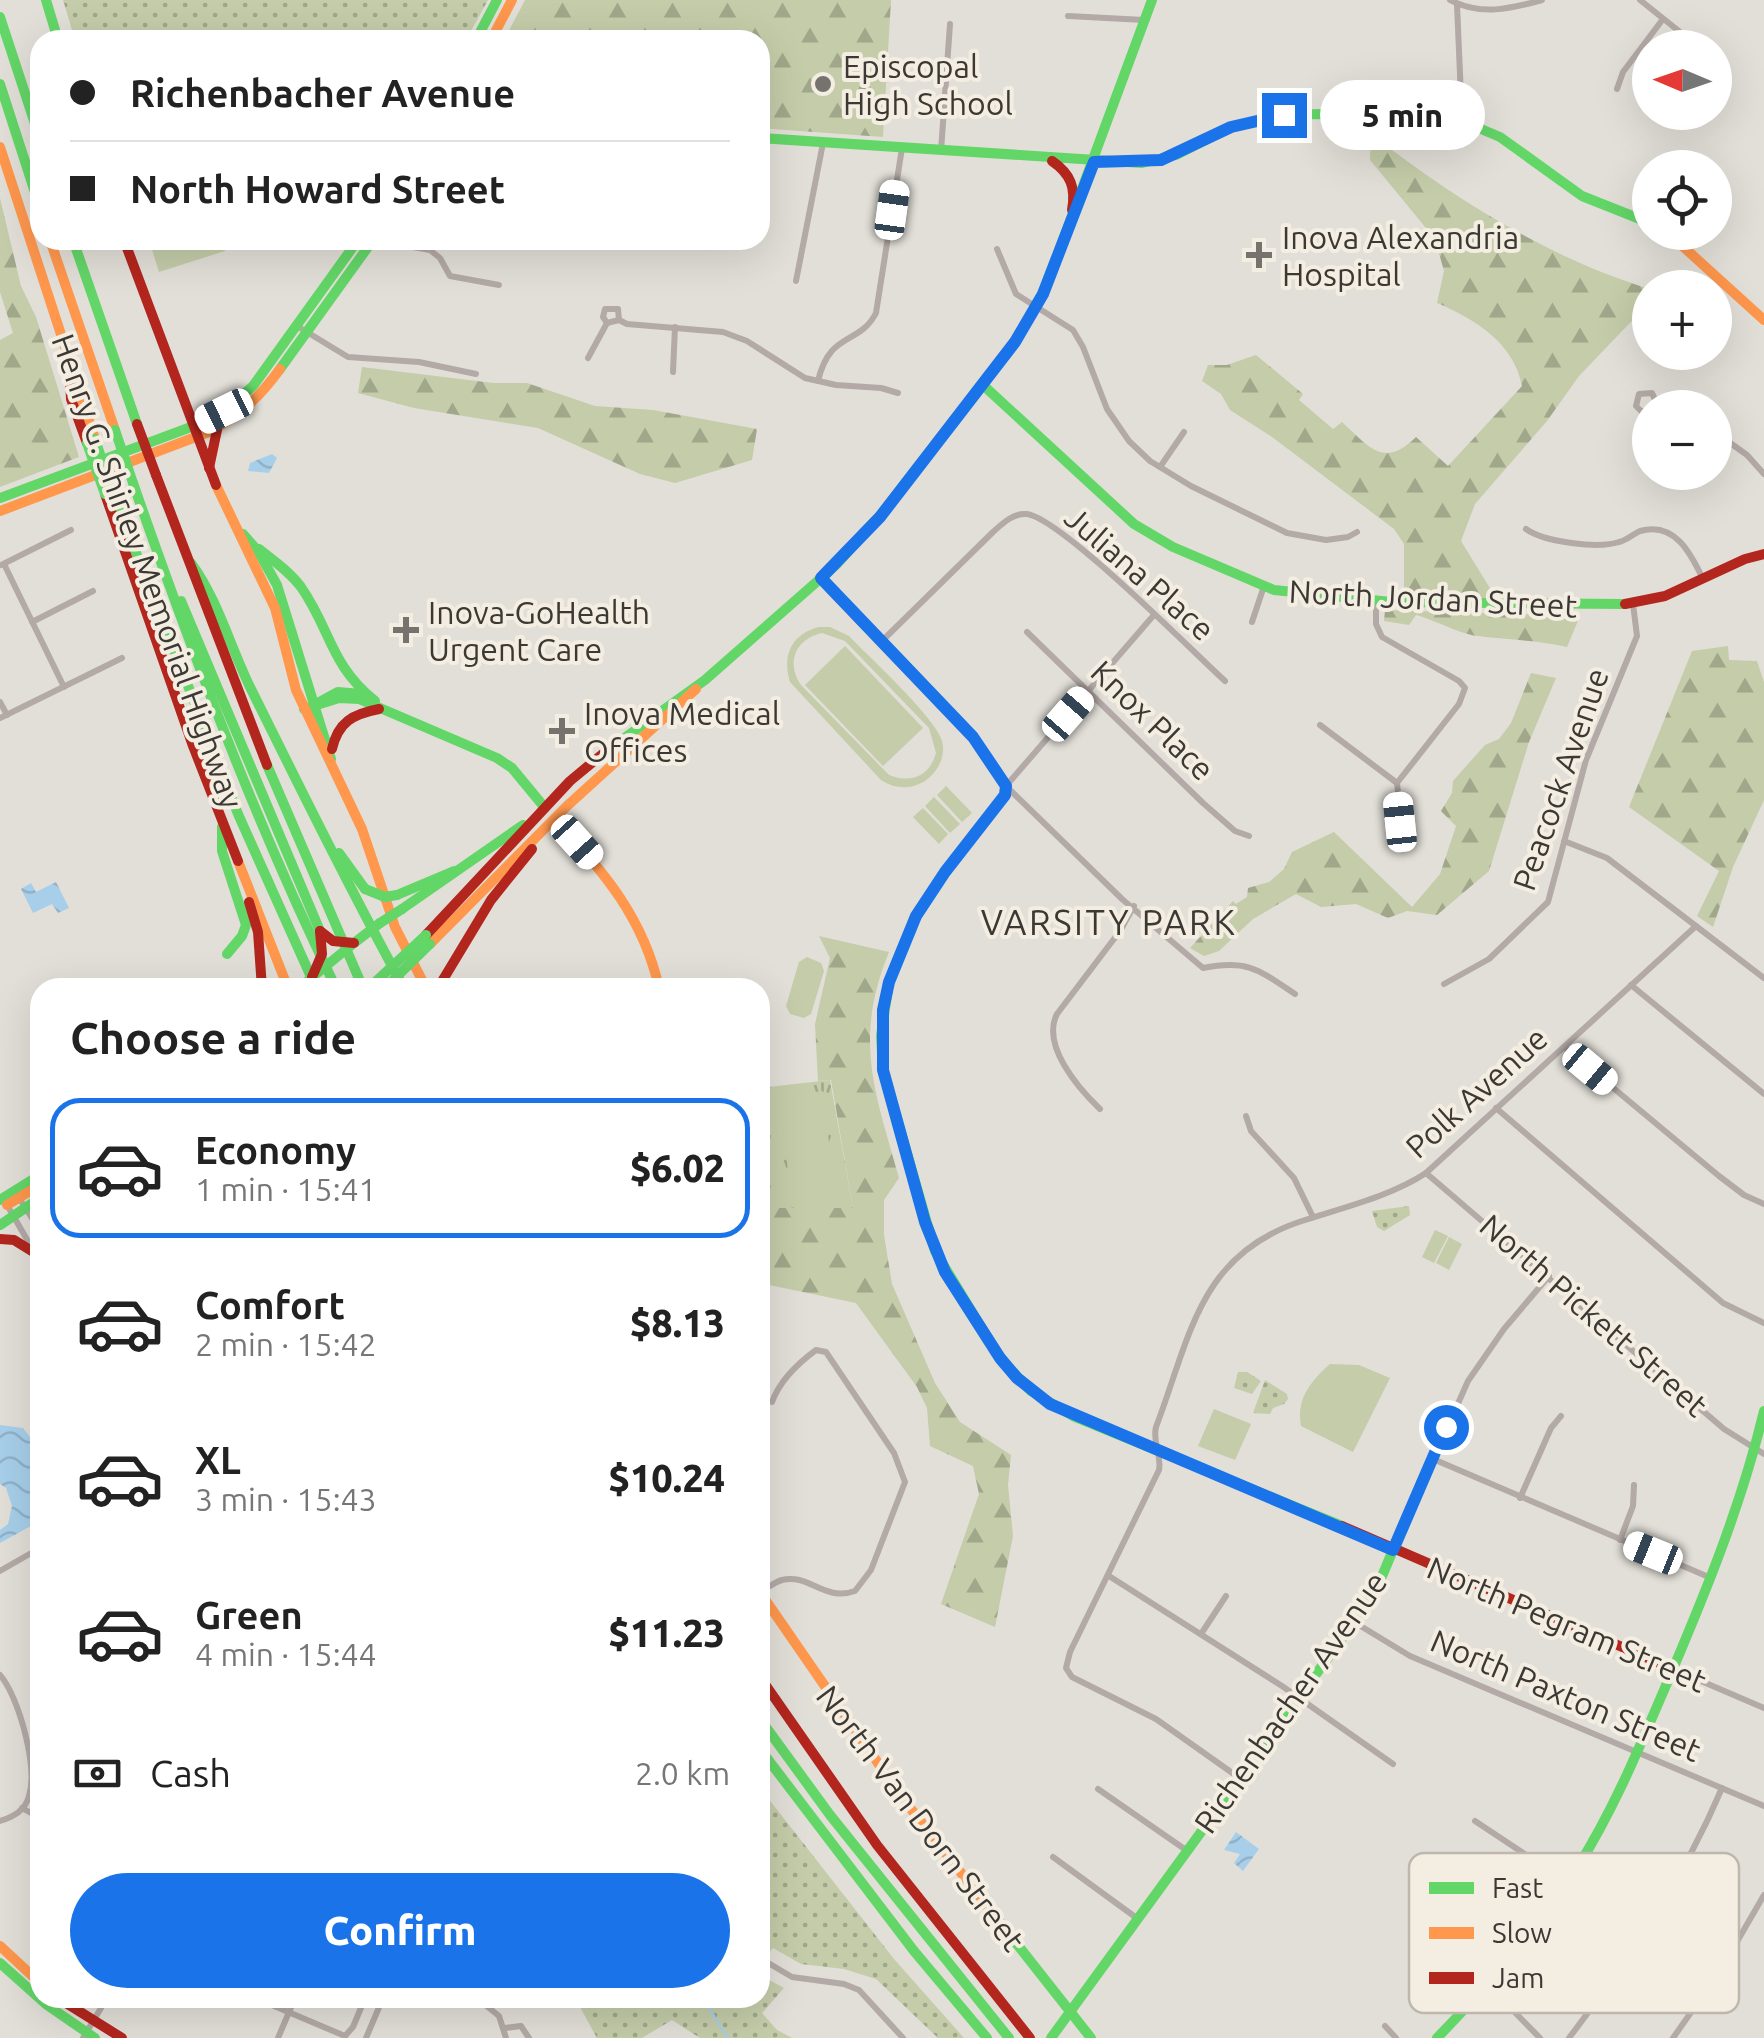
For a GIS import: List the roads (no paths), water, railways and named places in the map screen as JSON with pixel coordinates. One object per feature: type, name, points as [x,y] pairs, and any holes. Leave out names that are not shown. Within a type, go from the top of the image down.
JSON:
[{"type":"main road","points":[[46,0],[55,30]]},
{"type":"main road","points":[[482,30],[498,0]]},
{"type":"main road","points":[[496,30],[512,0]]},
{"type":"main road","points":[[379,978],[428,940],[668,711],[821,578],[880,517],[1015,342],[1036,307],[1068,232],[1152,0]]},
{"type":"main road","points":[[0,2],[19,74]]},
{"type":"main road","points":[[0,16],[30,108]]},
{"type":"main road","points":[[0,84],[30,177]]},
{"type":"main road","points":[[770,139],[1094,162],[1161,160],[1231,127],[1284,115],[1462,121],[1500,137],[1582,196],[1632,217]]},
{"type":"main road","name":"Henry G. Shirley Memorial Highway","points":[[1,153],[30,243]]},
{"type":"main road","points":[[1045,158],[1067,171],[1074,183],[1068,232]]},
{"type":"main road","name":"Henry G. Shirley Memorial Highway","points":[[32,250],[70,367],[71,399],[244,830],[312,978]]},
{"type":"main road","points":[[53,250],[225,736],[332,978]]},
{"type":"main road","name":"Henry G. Shirley Memorial Highway","points":[[77,250],[184,554],[279,796],[361,978]]},
{"type":"main road","points":[[128,250],[209,470],[241,532],[284,598],[320,745],[332,762],[362,829],[395,927],[421,978]]},
{"type":"main road","points":[[0,498],[193,432],[218,428],[260,397],[352,250]]},
{"type":"main road","points":[[0,512],[193,432],[224,411],[241,398],[302,329],[365,250]]},
{"type":"main road","points":[[1687,250],[1764,320]]},
{"type":"main road","name":"North Jordan Street","points":[[982,385],[1134,524],[1174,547],[1264,586],[1301,595],[1376,602],[1597,607],[1633,604],[1665,596],[1764,554]]},
{"type":"main road","points":[[209,470],[218,428]]},
{"type":"main road","points":[[109,493],[162,660],[284,978]]},
{"type":"main road","points":[[147,522],[320,932],[323,948],[315,978]]},
{"type":"main road","points":[[241,532],[290,575],[305,595],[333,657],[368,696],[385,708]]},
{"type":"main road","points":[[241,532],[244,547],[275,608],[292,680],[310,706]]},
{"type":"main road","points":[[184,554],[202,576],[240,666],[399,978]]},
{"type":"main road","points":[[821,578],[973,737],[1006,786]]},
{"type":"main road","points":[[275,608],[284,598],[305,595]]},
{"type":"main road","points":[[310,706],[338,692],[368,696]]},
{"type":"main road","points":[[310,706],[347,697],[385,708],[498,758],[512,768],[545,808]]},
{"type":"main road","points":[[332,762],[334,737],[345,719],[385,708]]},
{"type":"main road","points":[[395,978],[545,808],[614,744],[668,711]]},
{"type":"main road","name":"North Pegram Street","points":[[1006,786],[994,800],[992,812],[923,904],[889,982],[880,1036],[888,1090],[935,1251],[1000,1358],[1017,1378],[1050,1404],[1674,1669]]},
{"type":"main road","points":[[318,978],[376,927],[545,808]]},
{"type":"main road","points":[[312,810],[365,889],[386,897],[397,895],[454,872]]},
{"type":"main road","points":[[444,978],[491,900],[559,816]]},
{"type":"main road","points":[[559,816],[632,910],[651,951],[658,978]]},
{"type":"main road","points":[[222,820],[222,852],[246,925],[227,954]]},
{"type":"main road","points":[[222,820],[258,932],[261,978]]},
{"type":"main road","points":[[320,932],[333,940],[354,944]]},
{"type":"main road","points":[[6,1207],[30,1186]]},
{"type":"main road","points":[[0,1225],[6,1207],[30,1191]]},
{"type":"main road","points":[[20,1198],[30,1198]]},
{"type":"main road","points":[[0,1239],[14,1240],[30,1251]]},
{"type":"main road","points":[[1586,1853],[1637,1754],[1712,1578],[1760,1451],[1764,1410]]},
{"type":"main road","name":"Richenbacher Avenue","points":[[1050,2038],[1354,1622],[1380,1581],[1393,1550]]},
{"type":"main road","name":"North Van Dorn Street","points":[[770,1606],[900,1795],[1090,2038]]},
{"type":"main road","points":[[770,1691],[900,1876],[1030,2038]]},
{"type":"main road","points":[[770,1723],[830,1815]]},
{"type":"main road","points":[[770,1733],[830,1815],[1008,2038]]},
{"type":"main road","points":[[770,1762],[914,1951],[987,2038]]},
{"type":"main road","points":[[0,1946],[30,1974]]},
{"type":"main road","points":[[0,1963],[30,1992]]},
{"type":"main road","points":[[51,2008],[88,2036]]},
{"type":"main road","points":[[73,2008],[122,2038]]},
{"type":"main road","points":[[1437,2038],[1462,2013]]},
{"type":"street","points":[[1462,121],[1454,2],[1496,11],[1542,0]]},
{"type":"street","points":[[1640,0],[1677,30]]},
{"type":"street","points":[[1068,16],[1144,20]]},
{"type":"street","points":[[1617,89],[1623,72],[1663,19]]},
{"type":"street","points":[[941,151],[950,24]]},
{"type":"street","points":[[796,281],[822,142]]},
{"type":"street","points":[[818,381],[822,365],[835,346],[867,326],[876,313],[902,148]]},
{"type":"street","points":[[430,250],[440,258],[450,276],[499,285]]},
{"type":"street","points":[[997,250],[1016,294],[1073,330],[1114,420],[1139,452],[1191,486],[1296,536],[1338,540],[1357,532]]},
{"type":"street","points":[[608,323],[603,313],[609,306],[618,309],[619,320]]},
{"type":"street","points":[[588,358],[608,323],[619,320],[627,324],[711,329],[734,336],[797,375],[898,393]]},
{"type":"street","points":[[673,372],[675,327]]},
{"type":"street","points":[[302,329],[352,358],[419,362],[476,374]]},
{"type":"street","points":[[1160,467],[1184,432]]},
{"type":"street","points":[[1732,444],[1764,474]]},
{"type":"street","name":"Juliana Place","points":[[882,641],[993,532],[1016,515],[1035,516],[1130,590],[1225,681]]},
{"type":"street","points":[[1526,529],[1548,539],[1602,544],[1620,542],[1641,531],[1660,530],[1686,545],[1704,580]]},
{"type":"street","points":[[64,687],[2,565],[71,530]]},
{"type":"street","points":[[1252,622],[1264,586]]},
{"type":"street","points":[[32,622],[93,592]]},
{"type":"street","points":[[1376,602],[1376,624],[1382,637],[1464,686],[1464,695],[1396,783],[1402,840]]},
{"type":"street","name":"Peacock Avenue","points":[[1444,984],[1489,959],[1545,907],[1586,760],[1636,641],[1638,626],[1633,604]]},
{"type":"street","name":"North Pegram Street","points":[[1006,786],[1153,616]]},
{"type":"street","name":"Knox Place","points":[[1027,632],[1203,803],[1235,831],[1250,836]]},
{"type":"street","points":[[0,702],[3,716],[122,658]]},
{"type":"street","points":[[1320,725],[1396,783]]},
{"type":"street","points":[[1006,786],[1095,874],[1203,968],[1232,962],[1250,965],[1296,994]]},
{"type":"street","points":[[1564,841],[1607,858],[1764,978]]},
{"type":"street","points":[[1100,1109],[1070,1073],[1052,1027],[1057,1014],[1134,906]]},
{"type":"street","name":"Polk Avenue","points":[[1238,1777],[1156,1719],[1072,1677],[1066,1670],[1070,1652],[1159,1470],[1156,1427],[1211,1287],[1228,1264],[1252,1244],[1284,1226],[1404,1186],[1426,1172],[1696,926]]},
{"type":"street","points":[[1631,985],[1764,1094]]},
{"type":"street","points":[[1564,1047],[1719,1176],[1764,1204]]},
{"type":"street","points":[[1496,1108],[1722,1303],[1764,1323]]},
{"type":"street","points":[[1246,1116],[1250,1131],[1294,1178],[1313,1217]]},
{"type":"street","name":"North Pickett Street","points":[[1426,1172],[1724,1429],[1760,1451]]},
{"type":"street","points":[[20,1198],[30,1214]]},
{"type":"street","points":[[6,1207],[30,1244]]},
{"type":"street","name":"Richenbacher Avenue","points":[[1393,1550],[1468,1381],[1549,1276]]},
{"type":"street","points":[[770,1586],[789,1580],[836,1595],[855,1591],[870,1570],[905,1482],[894,1453],[826,1352],[816,1350],[807,1357],[778,1386],[772,1402]]},
{"type":"street","points":[[1520,1498],[1561,1416]]},
{"type":"street","points":[[1433,1460],[1712,1578]]},
{"type":"street","points":[[1620,1540],[1633,1506],[1634,1485]]},
{"type":"street","points":[[0,1571],[30,1554]]},
{"type":"street","points":[[1109,1576],[1298,1696],[1394,1764]]},
{"type":"street","points":[[1202,1634],[1226,1596]]},
{"type":"street","name":"North Paxton Street","points":[[1354,1622],[1410,1656],[1764,1806]]},
{"type":"street","name":"North Pegram Street","points":[[1674,1669],[1764,1708]]},
{"type":"street","points":[[0,1674],[13,1691],[22,1716],[30,1793],[22,1808],[0,1821]]},
{"type":"street","points":[[1098,1788],[1186,1850]]},
{"type":"street","points":[[1691,1853],[1722,1788]]},
{"type":"street","points":[[22,1808],[30,1812]]},
{"type":"street","points":[[1475,1820],[1524,1853]]},
{"type":"street","points":[[1053,1857],[1138,1919]]},
{"type":"street","points":[[1739,1938],[1764,1895]]},
{"type":"street","points":[[770,1964],[792,1977],[844,1984],[859,1990],[903,2038]]},
{"type":"street","points":[[88,2036],[101,2008]]},
{"type":"street","points":[[279,2008],[344,2037],[361,2008]]},
{"type":"street","points":[[278,2038],[291,2008]]},
{"type":"street","points":[[366,2038],[379,2008]]},
{"type":"street","points":[[492,2008],[506,2038]]},
{"type":"street","points":[[1515,2013],[1540,2038]]},
{"type":"street","points":[[1569,2038],[1587,2013]]},
{"type":"street","points":[[1673,2038],[1691,2013]]},
{"type":"street","points":[[504,2028],[522,2026],[529,2038]]},
{"type":"street","points":[[1385,2026],[1396,2038]]},
{"type":"water","points":[[272,454],[277,458],[269,473],[248,471],[250,463]]},
{"type":"water","points":[[56,882],[69,908],[58,913],[52,904],[33,913],[21,889],[31,883],[36,892]]},
{"type":"water","points":[[0,1425],[23,1428],[30,1437],[30,1526],[0,1543],[0,1530],[8,1524],[12,1506],[6,1488],[0,1484]]},
{"type":"water","points":[[1236,1832],[1259,1849],[1243,1871],[1234,1863],[1240,1854],[1224,1850]]},
{"type":"waterway","points":[[709,2008],[728,2038]]},
{"type":"place","name":"Episcopal High School","points":[[823,84]]},
{"type":"place","name":"Inova Alexandria Hospital","points":[[1259,255]]},
{"type":"place","name":"Inova-GoHealth Urgent Care","points":[[406,630]]},
{"type":"place","name":"Inova Medical Offices","points":[[562,731]]},
{"type":"district","name":"VARSITY PARK","points":[[1109,922]]}]
